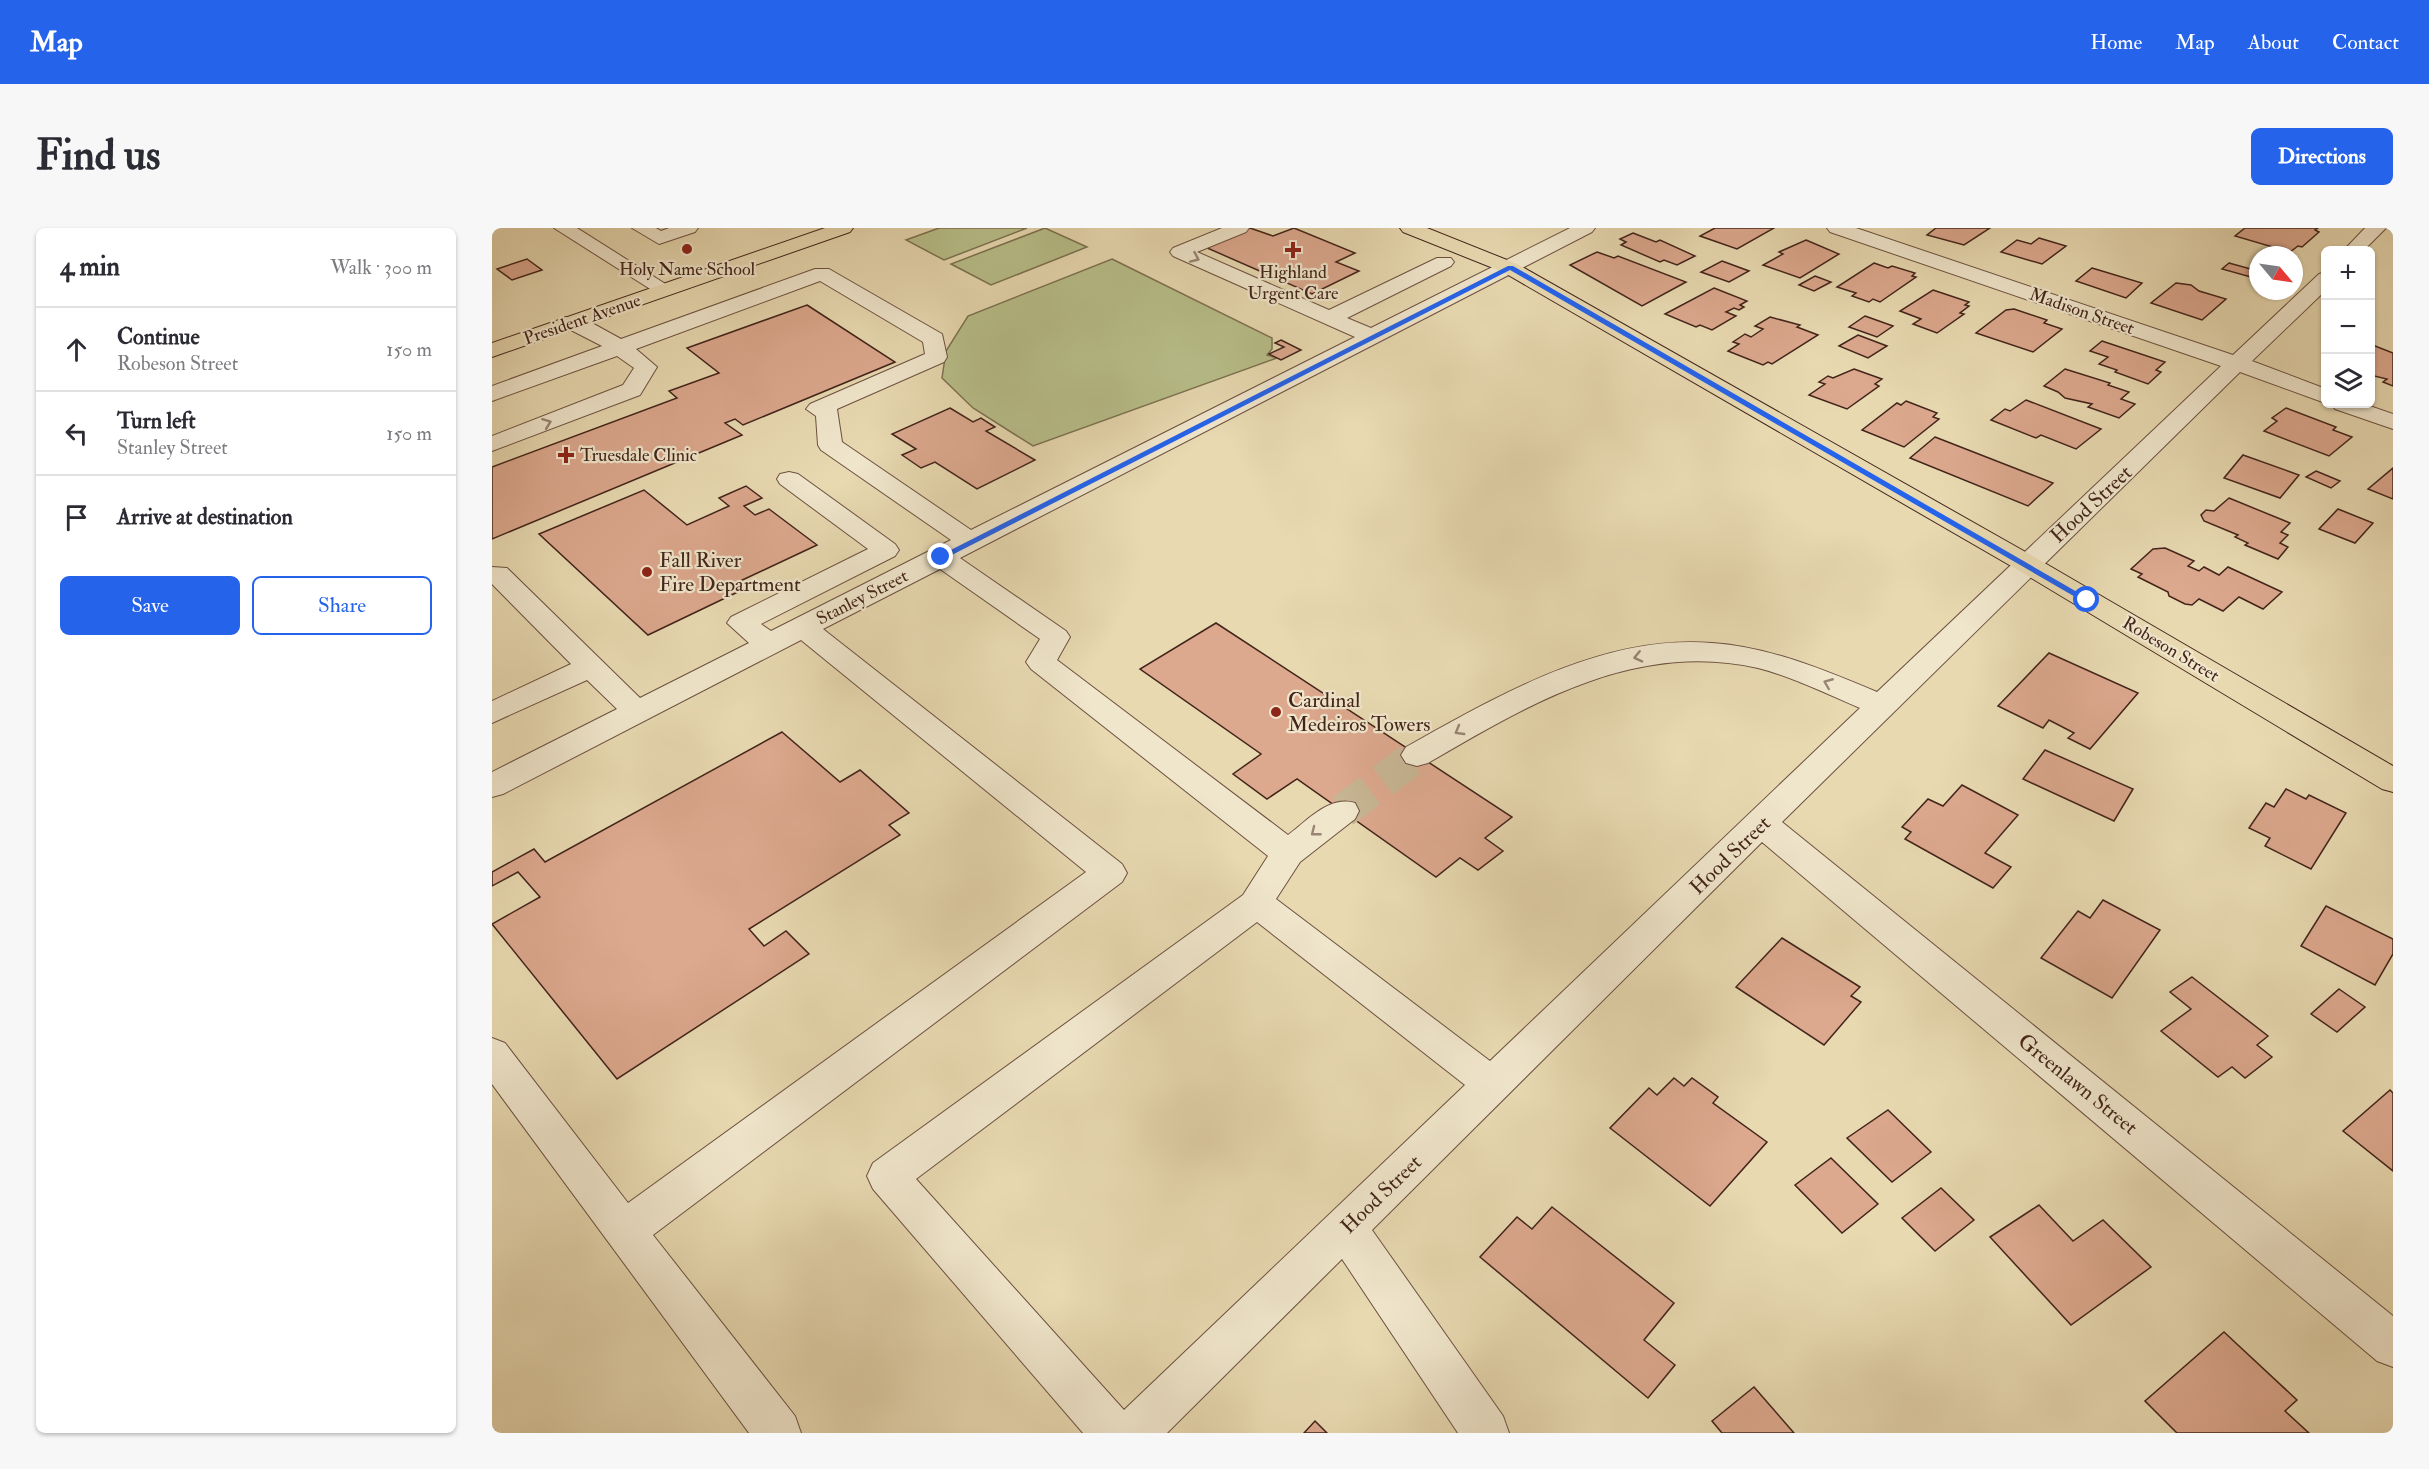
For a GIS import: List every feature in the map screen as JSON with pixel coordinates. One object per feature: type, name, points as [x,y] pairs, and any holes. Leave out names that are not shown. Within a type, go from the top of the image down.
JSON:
[{"type":"main road","name":"President Avenue","points":[[492,350],[843,228]]},
{"type":"main road","name":"Robeson Street","points":[[1410,228],[1510,268],[2027,564],[2393,781]]},
{"type":"street","points":[[642,228],[659,238],[688,228]]},
{"type":"street","points":[[1239,228],[1180,252],[1373,337]]},
{"type":"street","name":"Stanley Street","points":[[492,786],[1585,228]]},
{"type":"street","name":"Madison Street","points":[[1837,228],[2238,364],[2321,395]]},
{"type":"street","points":[[2357,246],[2376,228]]},
{"type":"street","points":[[569,229],[665,290]]},
{"type":"street","points":[[1329,318],[1444,262]]},
{"type":"street","points":[[492,394],[822,273],[934,339],[936,357],[818,409],[827,412],[830,445],[971,542]]},
{"type":"street","name":"Hood Street","points":[[1134,1433],[2027,564],[2321,282]]},
{"type":"street","points":[[492,444],[632,390],[646,367],[620,347],[573,322]]},
{"type":"street","points":[[2354,408],[2393,422]]},
{"type":"street","points":[[769,644],[741,623],[885,550],[789,479]]},
{"type":"street","points":[[941,557],[1056,637],[1041,662],[1288,853]]},
{"type":"street","points":[[850,568],[879,589]]},
{"type":"street","points":[[497,574],[638,711]]},
{"type":"street","points":[[624,1232],[1110,873],[803,627]]},
{"type":"street","points":[[1417,755],[1519,697],[1593,667],[1648,654],[1716,652],[1758,659],[1801,673],[1882,706]]},
{"type":"street","points":[[492,713],[591,666]]},
{"type":"street","points":[[1114,1433],[887,1176],[1257,903],[1288,853],[1343,811]]},
{"type":"street","name":"Greenlawn Street","points":[[1762,824],[2393,1345]]},
{"type":"street","points":[[1257,903],[1493,1085]]},
{"type":"street","points":[[492,1054],[624,1232],[778,1433]]},
{"type":"street","points":[[1346,1227],[1393,1300],[1486,1433]]},
{"type":"green space","points":[[939,228],[1027,228],[944,260],[906,240]]},
{"type":"green space","points":[[1045,228],[1087,247],[991,285],[951,264]]},
{"type":"green space","points":[[1112,259],[1272,338],[1272,349],[1267,355],[1277,358],[1033,446],[973,408],[942,378],[946,351],[968,316]]},
{"type":"building","points":[[1250,228],[1273,236],[1294,228],[1355,253],[1336,262],[1359,271],[1312,294],[1205,247]]},
{"type":"building","points":[[1715,228],[1774,228],[1737,249],[1700,236]]},
{"type":"building","points":[[1936,228],[1990,228],[1964,245],[1927,235]]},
{"type":"building","points":[[2245,228],[2318,228],[2315,230],[2319,232],[2303,246],[2269,246],[2235,236]]},
{"type":"building","points":[[1633,233],[1656,242],[1660,240],[1695,256],[1677,265],[1664,260],[1660,262],[1621,245],[1626,242],[1620,239]]},
{"type":"building","points":[[2039,238],[2066,246],[2042,264],[2001,252],[2017,240],[2031,244]]},
{"type":"building","points":[[1806,240],[1839,254],[1800,278],[1763,265],[1783,254],[1779,252]]},
{"type":"building","points":[[1597,252],[1614,258],[1618,256],[1686,282],[1642,306],[1570,265]]},
{"type":"building","points":[[527,259],[542,270],[512,280],[497,269]]},
{"type":"building","points":[[1722,261],[1749,271],[1729,282],[1701,272]]},
{"type":"building","points":[[1874,263],[1915,273],[1912,276],[1916,277],[1880,302],[1873,299],[1869,302],[1852,296],[1856,293],[1837,287]]},
{"type":"building","points":[[2229,263],[2249,269],[2249,276],[2222,269]]},
{"type":"building","points":[[2092,268],[2142,283],[2126,298],[2076,281]]},
{"type":"building","points":[[1815,276],[1831,282],[1814,291],[1799,285]]},
{"type":"building","points":[[2176,283],[2191,285],[2199,291],[2226,299],[2202,320],[2151,303]]},
{"type":"building","points":[[1714,288],[1747,301],[1740,305],[1744,307],[1739,310],[1734,308],[1726,312],[1736,316],[1712,330],[1700,325],[1696,327],[1665,314]]},
{"type":"building","points":[[1933,290],[1969,302],[1965,305],[1969,306],[1960,313],[1964,314],[1937,333],[1913,324],[1921,319],[1900,311]]},
{"type":"building","points":[[807,305],[895,362],[743,425],[735,419],[725,423],[742,435],[492,539],[492,467],[677,398],[669,391],[719,373],[687,348]]},
{"type":"building","points":[[2014,309],[2047,320],[2044,323],[2062,329],[2033,352],[1976,333],[2006,310]]},
{"type":"building","points":[[1865,316],[1893,326],[1877,337],[1849,327]]},
{"type":"building","points":[[1770,317],[1800,325],[1797,327],[1818,335],[1772,364],[1768,362],[1763,365],[1728,351],[1739,344],[1733,342],[1745,334],[1751,337],[1763,329],[1755,326]]},
{"type":"building","points":[[1858,335],[1887,346],[1868,358],[1839,346]]},
{"type":"building","points":[[1281,340],[1301,350],[1281,360],[1269,354],[1284,347],[1275,343]]},
{"type":"building","points":[[2102,341],[2165,362],[2156,370],[2161,372],[2148,384],[2099,364],[2108,357],[2090,351]]},
{"type":"building","points":[[2375,346],[2393,353],[2393,386],[2383,382],[2387,379],[2375,376]]},
{"type":"building","points":[[1854,369],[1882,379],[1875,384],[1879,386],[1847,409],[1809,395],[1825,384],[1819,382],[1828,376],[1833,378]]},
{"type":"building","points":[[2065,369],[2110,383],[2108,385],[2129,392],[2121,399],[2135,404],[2119,418],[2088,407],[2092,404],[2065,398],[2044,386]]},
{"type":"building","points":[[2026,400],[2101,429],[2076,449],[2041,435],[2036,438],[1991,420],[2005,409],[2010,411]]},
{"type":"building","points":[[1906,401],[1937,413],[1933,417],[1939,419],[1904,447],[1862,430],[1897,403],[1901,405]]},
{"type":"building","points":[[950,408],[973,422],[981,418],[995,427],[986,431],[1035,460],[977,489],[935,462],[921,468],[902,455],[916,449],[892,434]]},
{"type":"building","points":[[2286,408],[2336,427],[2333,430],[2352,437],[2329,456],[2264,431],[2277,421],[2272,418]]},
{"type":"building","points":[[1935,437],[2053,483],[2028,506],[1910,458]]},
{"type":"building","points":[[2243,455],[2299,475],[2280,498],[2224,478]]},
{"type":"building","points":[[2393,468],[2393,499],[2368,489]]},
{"type":"building","points":[[2316,471],[2340,481],[2331,488],[2306,477]]},
{"type":"building","points":[[746,486],[762,498],[744,506],[755,515],[769,509],[817,545],[736,583],[744,589],[648,635],[539,534],[644,490],[687,525],[729,506],[719,498]]},
{"type":"building","points":[[2229,498],[2290,523],[2281,532],[2288,535],[2280,543],[2288,547],[2278,559],[2245,545],[2248,543],[2235,537],[2238,535],[2204,521],[2201,515],[2206,510],[2214,511]]},
{"type":"building","points":[[2338,509],[2373,523],[2355,543],[2319,529]]},
{"type":"building","points":[[2165,548],[2194,561],[2188,566],[2199,571],[2204,567],[2219,575],[2228,567],[2282,592],[2263,609],[2239,597],[2223,611],[2199,599],[2192,605],[2185,604],[2169,596],[2168,592],[2138,577],[2142,574],[2131,569],[2153,549]]},
{"type":"building","name":"Cardinal Medeiros Towers","points":[[1216,623],[1512,817],[1485,838],[1503,851],[1478,870],[1460,858],[1436,877],[1297,779],[1267,799],[1233,774],[1261,754],[1140,669]]},
{"type":"building","points":[[2049,653],[2138,693],[2090,749],[2068,738],[2074,733],[2049,720],[2043,728],[1998,706]]},
{"type":"building","points":[[782,732],[840,782],[860,770],[909,813],[889,825],[900,835],[749,929],[764,946],[786,931],[809,954],[617,1079],[492,924],[540,897],[518,872],[492,886],[492,872],[534,849],[545,862]]},
{"type":"building","points":[[2045,750],[2133,789],[2114,821],[2023,779]]},
{"type":"building","points":[[1962,785],[2018,815],[1985,853],[2011,867],[1993,888],[1905,839],[1911,832],[1902,827],[1928,799],[1943,806]]},
{"type":"building","points":[[2286,789],[2306,799],[2309,795],[2346,813],[2311,869],[2265,846],[2270,838],[2249,828],[2266,803],[2274,807]]},
{"type":"building","points":[[2103,900],[2160,930],[2112,998],[2041,958],[2078,911],[2090,918]]},
{"type":"building","points":[[2326,906],[2393,939],[2393,954],[2375,985],[2301,946]]},
{"type":"building","points":[[1782,938],[1860,987],[1851,996],[1861,1002],[1824,1045],[1736,987]]},
{"type":"building","points":[[2192,977],[2268,1036],[2257,1045],[2272,1057],[2245,1078],[2232,1067],[2218,1077],[2161,1031],[2191,1009],[2170,992]]},
{"type":"building","points":[[2339,989],[2365,1007],[2337,1032],[2311,1014]]},
{"type":"building","points":[[1674,1078],[1684,1086],[1692,1078],[1718,1097],[1713,1103],[1767,1142],[1710,1206],[1610,1128],[1649,1088],[1657,1095]]},
{"type":"building","points":[[2390,1090],[2393,1093],[2393,1171],[2343,1131]]},
{"type":"building","points":[[1888,1110],[1931,1152],[1892,1182],[1847,1138]]},
{"type":"building","points":[[1831,1158],[1878,1204],[1842,1233],[1795,1185]]},
{"type":"building","points":[[1941,1188],[1974,1220],[1935,1251],[1902,1218]]},
{"type":"building","points":[[2039,1205],[2073,1241],[2103,1220],[2151,1267],[2071,1325],[1990,1237]]},
{"type":"building","points":[[1552,1207],[1674,1303],[1644,1340],[1675,1365],[1648,1398],[1480,1257],[1517,1217],[1532,1229]]},
{"type":"building","points":[[2224,1332],[2297,1400],[2285,1411],[2309,1433],[2177,1433],[2145,1401]]},
{"type":"building","points":[[1754,1387],[1794,1433],[1722,1433],[1712,1421]]},
{"type":"building","points":[[1315,1421],[1327,1433],[1304,1433]]},
{"type":"tunnel","points":[[1343,811],[1417,755]]},
{"type":"place","name":"Holy Name School","points":[[687,249]]},
{"type":"place","name":"Highland Urgent Care","points":[[1293,250]]},
{"type":"place","name":"Truesdale Clinic","points":[[566,455]]},
{"type":"place","name":"Fall River Fire Department","points":[[647,572]]},
{"type":"place","name":"Cardinal Medeiros Towers","points":[[1276,712]]},
{"type":"route","points":[[941,557],[1510,268],[2087,600]]}]
